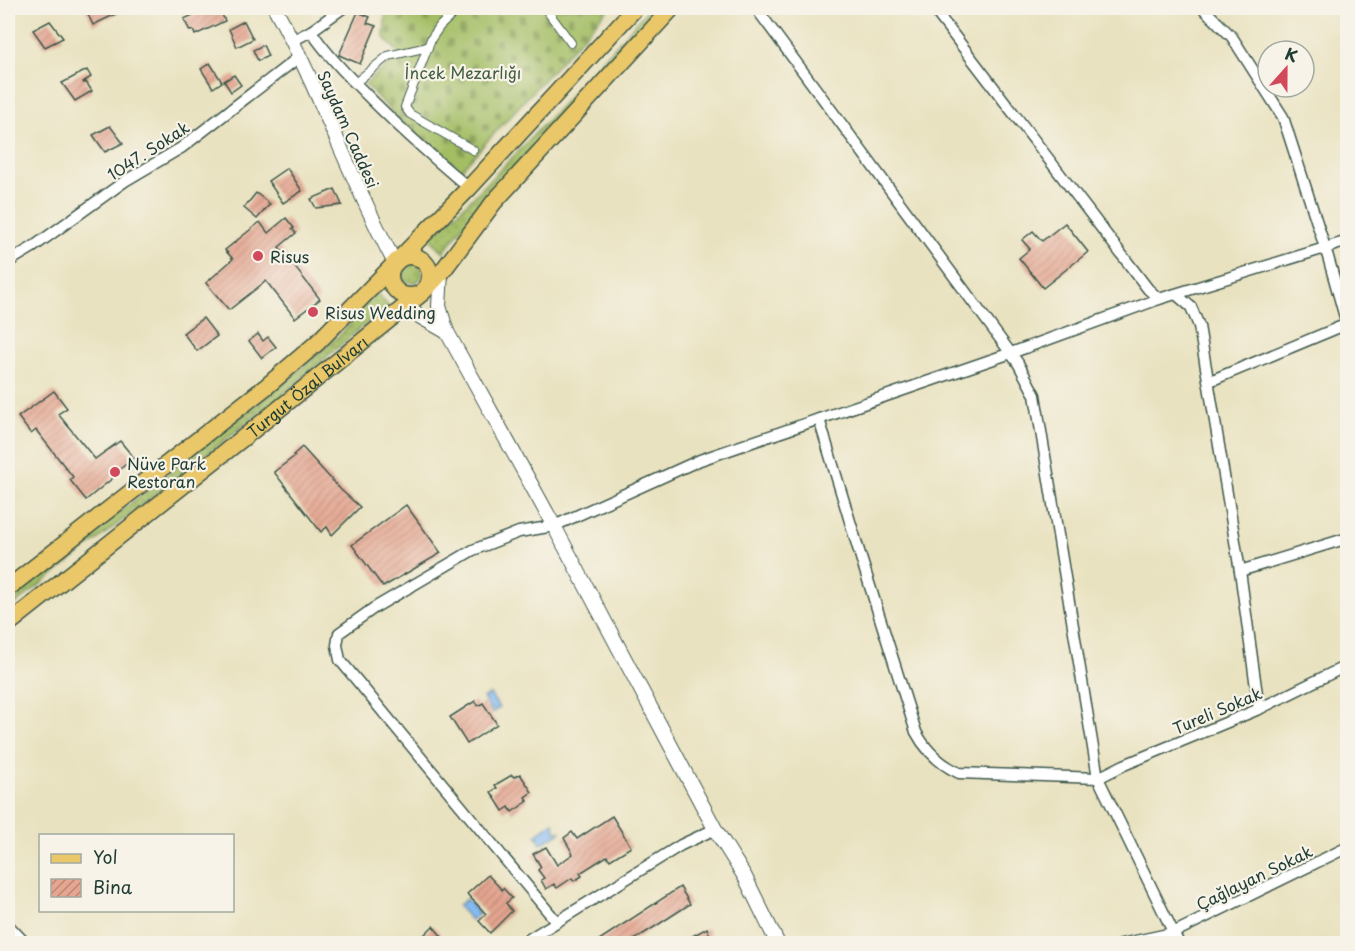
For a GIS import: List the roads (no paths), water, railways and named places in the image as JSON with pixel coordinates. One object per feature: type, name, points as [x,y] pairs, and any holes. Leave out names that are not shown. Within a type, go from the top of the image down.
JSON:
[{"type":"main road","name":"Turgut Özal Bulvarı","points":[[8,588],[267,386],[317,343],[469,188],[635,8]]},
{"type":"main road","name":"Turgut Özal Bulvarı","points":[[8,624],[408,306],[441,273],[494,202],[672,8]]},
{"type":"main road","points":[[406,256],[424,261],[431,273],[423,292],[411,297],[398,292],[390,275],[395,263],[406,256]]},
{"type":"street","name":"Saydam Caddesi","points":[[275,8],[292,41],[356,187],[395,263]]},
{"type":"street","points":[[292,41],[311,31],[343,8]]},
{"type":"street","points":[[459,8],[440,26],[428,47],[405,109],[473,150]]},
{"type":"street","points":[[545,8],[571,43]]},
{"type":"street","points":[[756,8],[1011,353],[1035,395],[1098,778],[1176,938]]},
{"type":"street","points":[[933,8],[1107,232],[1148,289],[1159,299]]},
{"type":"street","points":[[1203,8],[1232,37],[1283,117],[1325,248],[1347,326],[1210,381]]},
{"type":"street","name":"Saydam Caddesi","points":[[311,31],[326,52],[414,141],[469,188]]},
{"type":"street","points":[[356,83],[388,56],[428,47]]},
{"type":"street","name":"1047. Sokak","points":[[8,261],[39,243],[125,181],[191,141],[299,57]]},
{"type":"street","points":[[556,921],[340,660],[337,645],[339,633],[374,608],[459,557],[502,537],[554,526],[700,460],[1011,353],[1159,299],[1347,241]]},
{"type":"street","points":[[441,273],[440,306],[447,332],[716,829],[745,877],[778,944]]},
{"type":"street","points":[[1177,295],[1191,307],[1199,326],[1210,381],[1259,710]]},
{"type":"street","points":[[408,306],[419,316],[447,332]]},
{"type":"street","points":[[819,419],[916,732],[932,755],[959,773],[1098,778]]},
{"type":"street","points":[[1240,571],[1347,538]]},
{"type":"street","name":"Tureli Sokak","points":[[1098,778],[1124,765],[1259,710],[1347,666]]},
{"type":"street","points":[[521,944],[681,845],[716,829]]},
{"type":"street","name":"Çağlayan Sokak","points":[[1121,944],[1176,938],[1347,847]]},
{"type":"street","points":[[8,925],[26,944]]},
{"type":"water","points":[[490,694],[499,708],[492,713],[483,698]]},
{"type":"water","points":[[554,822],[555,830],[561,832],[541,844],[536,835]]},
{"type":"water","points":[[466,899],[479,914],[471,920],[458,906]]},
{"type":"place","name":"Risus","points":[[258,256]]},
{"type":"place","name":"Risus Wedding","points":[[313,312]]},
{"type":"place","name":"Nüve Park Restoran","points":[[115,472]]},
{"type":"park label","name":"İncek Mezarlığı","points":[[463,72]]}]
